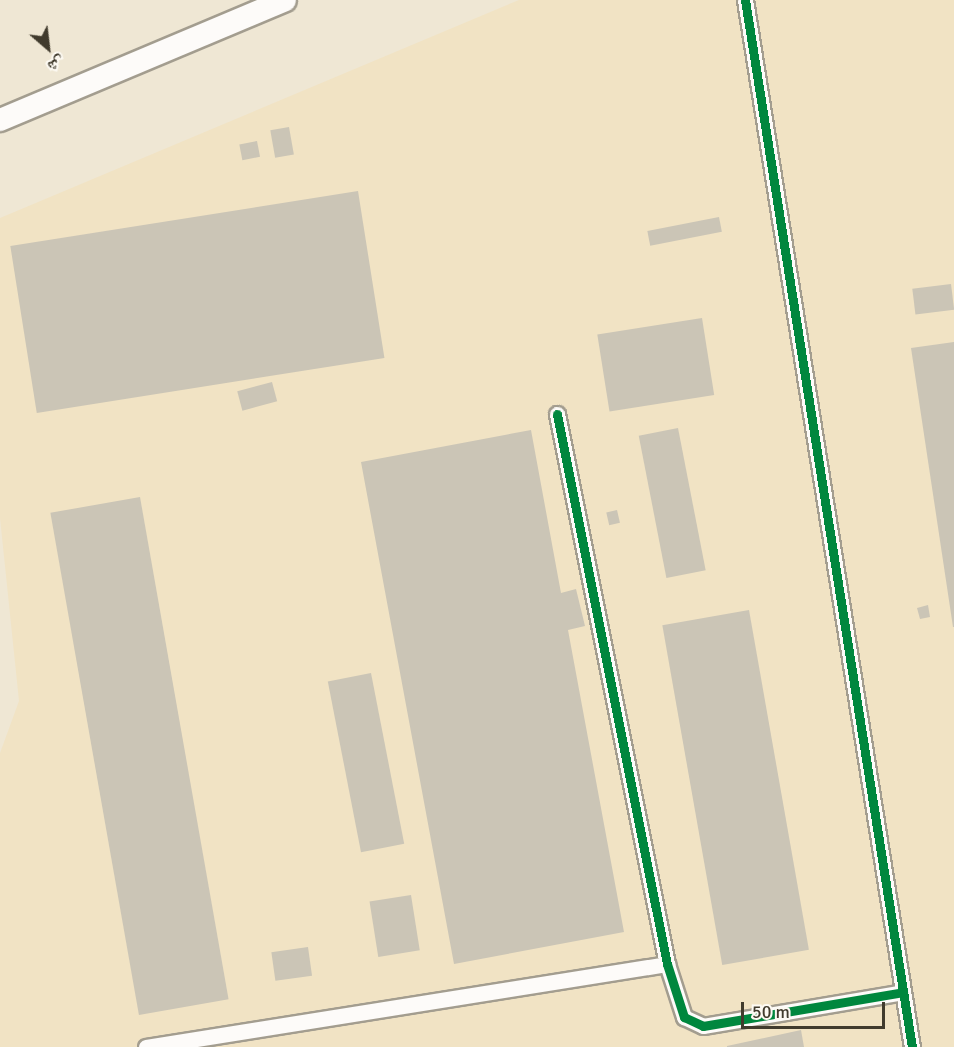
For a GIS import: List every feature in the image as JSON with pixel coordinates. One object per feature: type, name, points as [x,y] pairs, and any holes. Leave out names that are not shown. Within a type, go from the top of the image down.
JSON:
[{"type":"main road","points":[[0,120],[285,0]]},
{"type":"street","points":[[745,0],[912,1047]]},
{"type":"street","points":[[557,414],[667,964],[684,1017],[703,1026],[903,992]]},
{"type":"street","points":[[146,1047],[667,964]]},
{"type":"shaded area","points":[[519,0],[954,0],[954,1047],[0,1047],[0,753],[19,701],[0,518],[0,218]]},
{"type":"building","points":[[289,127],[294,155],[275,158],[270,130]]},
{"type":"building","points":[[257,141],[260,157],[242,160],[239,144]]},
{"type":"building","points":[[358,191],[384,358],[37,413],[10,246]]},
{"type":"building","points":[[719,217],[722,232],[650,246],[647,231]]},
{"type":"building","points":[[951,284],[954,310],[915,315],[912,289]]},
{"type":"building","points":[[702,318],[714,395],[610,412],[597,335]]},
{"type":"building","points":[[954,342],[954,627],[953,627],[911,348]]},
{"type":"building","points":[[272,382],[277,401],[242,411],[237,391]]},
{"type":"building","points":[[678,428],[706,570],[666,578],[639,436]]},
{"type":"building","points":[[531,430],[561,593],[576,589],[585,626],[568,630],[624,932],[454,964],[361,462]]},
{"type":"building","points":[[140,497],[229,999],[139,1015],[50,513]]},
{"type":"building","points":[[617,510],[620,523],[609,525],[606,512]]},
{"type":"building","points":[[928,605],[930,617],[920,619],[917,608]]},
{"type":"building","points":[[749,610],[809,950],[722,965],[662,625]]},
{"type":"building","points":[[371,673],[404,844],[361,852],[328,681]]},
{"type":"building","points":[[411,895],[420,950],[378,957],[370,902]]},
{"type":"building","points":[[308,947],[312,976],[275,981],[271,952]]},
{"type":"building","points":[[801,1030],[804,1047],[727,1047],[727,1046]]},
{"type":"cycle path","points":[[745,0],[912,1047]]},
{"type":"cycle path","points":[[557,414],[667,964],[684,1017],[703,1026],[903,992]]}]
